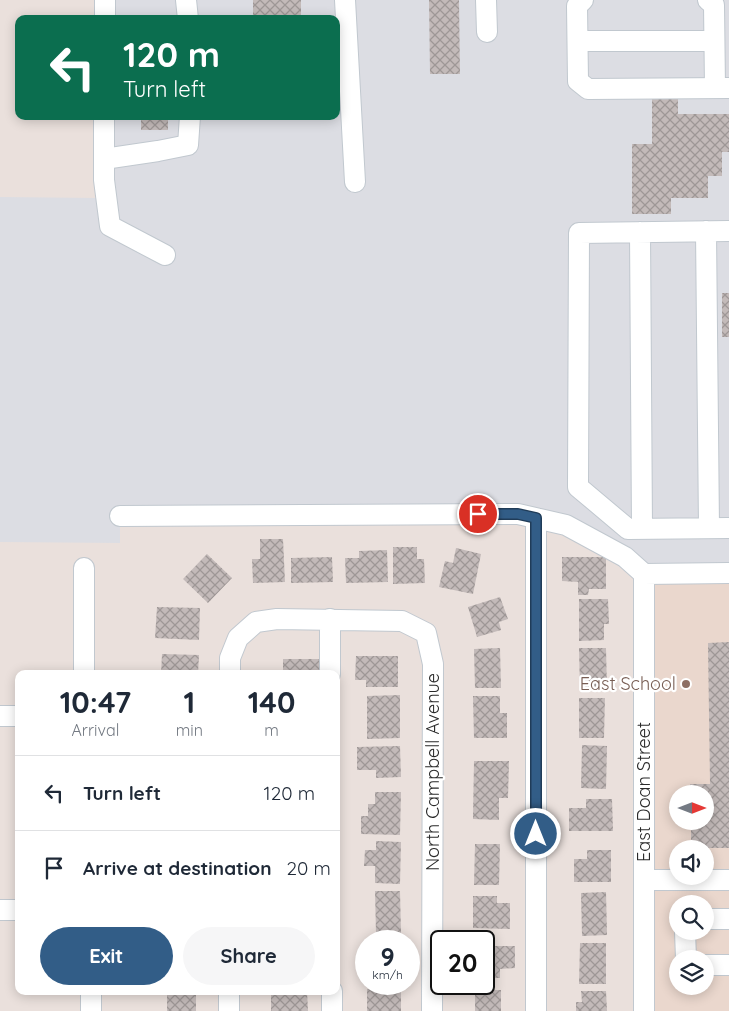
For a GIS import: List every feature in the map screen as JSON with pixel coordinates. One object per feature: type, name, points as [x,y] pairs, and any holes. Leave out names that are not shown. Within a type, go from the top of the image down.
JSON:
[{"type":"street","points":[[105,0],[105,15]]},
{"type":"street","points":[[186,0],[188,15]]},
{"type":"street","points":[[345,0],[356,182]]},
{"type":"street","points":[[486,0],[487,32]]},
{"type":"street","points":[[583,0],[577,6],[578,81],[588,90],[722,88],[714,41],[714,5],[708,0]]},
{"type":"street","points":[[578,41],[714,41]]},
{"type":"street","points":[[104,120],[104,180],[110,226],[165,255]]},
{"type":"street","points":[[104,159],[188,145],[190,120]]},
{"type":"street","points":[[706,231],[709,528]]},
{"type":"street","points":[[729,231],[579,233],[578,487],[628,529],[729,528]]},
{"type":"street","points":[[640,232],[642,528]]},
{"type":"street","points":[[120,516],[518,514],[566,525],[625,557],[644,574],[729,573]]},
{"type":"street","points":[[536,518],[536,1011]]},
{"type":"street","points":[[84,568],[84,670]]},
{"type":"street","name":"East Doan Street","points":[[644,574],[644,1011]]},
{"type":"street","points":[[230,670],[230,658],[238,638],[256,622],[277,619],[330,619],[330,670]]},
{"type":"street","name":"North Campbell Avenue","points":[[330,619],[402,621],[426,633],[433,664],[432,1011]]},
{"type":"street","points":[[0,716],[15,716]]},
{"type":"street","points":[[644,880],[729,880]]},
{"type":"street","points":[[0,910],[15,910]]},
{"type":"street","points":[[714,919],[729,919]]},
{"type":"street","points":[[714,966],[729,965]]},
{"type":"street","points":[[91,995],[91,1011]]},
{"type":"street","points":[[229,995],[229,1011]]},
{"type":"street","points":[[332,995],[332,1011]]},
{"type":"shaded area","points":[[94,0],[729,0],[729,573],[644,574],[625,557],[518,514],[120,516],[120,543],[0,542],[0,197],[97,198],[96,120],[340,120],[340,15],[95,15]]},
{"type":"shaded area","name":"East School","points":[[729,573],[729,1011],[644,1011],[644,574]]},
{"type":"building","points":[[253,0],[301,0],[301,15],[253,15]]},
{"type":"building","points":[[429,0],[459,0],[460,74],[430,74]]},
{"type":"building","points":[[652,96],[678,96],[678,114],[729,114],[729,152],[722,152],[722,176],[708,176],[708,198],[671,198],[671,214],[632,214],[632,144],[652,144]]},
{"type":"building","points":[[141,120],[168,120],[168,130],[141,130]]},
{"type":"building","points":[[722,293],[729,293],[729,337],[722,337]]},
{"type":"building","points":[[260,539],[283,539],[285,582],[253,583],[252,559],[260,559]]},
{"type":"building","points":[[393,547],[417,547],[417,559],[424,559],[425,583],[393,584]]},
{"type":"building","points":[[456,548],[481,554],[473,594],[439,587],[445,561],[453,563]]},
{"type":"building","points":[[387,550],[388,582],[346,583],[345,558],[359,558],[359,551]]},
{"type":"building","points":[[207,554],[232,578],[208,603],[183,579]]},
{"type":"building","points":[[332,557],[333,582],[291,583],[291,558]]},
{"type":"building","points":[[562,557],[606,557],[606,589],[589,589],[588,595],[578,595],[578,582],[562,581]]},
{"type":"building","points":[[500,597],[508,619],[499,622],[501,630],[477,637],[468,607]]},
{"type":"building","points":[[579,599],[608,599],[609,624],[604,624],[604,640],[579,641]]},
{"type":"building","points":[[157,607],[200,608],[199,640],[155,638]]},
{"type":"building","points":[[729,642],[729,848],[714,848],[714,840],[691,840],[691,830],[714,830],[714,785],[690,785],[710,784],[708,643]]},
{"type":"building","points":[[500,648],[501,688],[475,688],[474,649]]},
{"type":"building","points":[[579,648],[606,648],[607,690],[580,691]]},
{"type":"building","points":[[162,654],[199,655],[198,670],[161,670]]},
{"type":"building","points":[[356,656],[398,656],[398,687],[366,687],[366,680],[355,680]]},
{"type":"building","points":[[283,659],[328,659],[328,670],[283,670]]},
{"type":"building","points":[[400,695],[400,738],[367,739],[367,696]]},
{"type":"building","points":[[473,696],[500,696],[500,713],[507,713],[507,738],[474,738]]},
{"type":"building","points":[[579,698],[605,698],[604,738],[579,738]]},
{"type":"building","points":[[582,745],[607,746],[606,789],[581,788]]},
{"type":"building","points":[[400,746],[401,777],[376,778],[376,770],[357,770],[357,747]]},
{"type":"building","points":[[474,761],[509,761],[508,798],[499,798],[499,820],[473,819]]},
{"type":"building","points":[[375,792],[401,792],[400,835],[361,834],[361,816],[368,816],[368,804],[375,804]]},
{"type":"building","points":[[586,799],[612,799],[613,831],[569,831],[569,808],[586,808]]},
{"type":"building","points":[[376,841],[401,842],[400,884],[375,883],[375,866],[364,866],[365,850],[376,850]]},
{"type":"building","points":[[475,844],[500,844],[499,885],[474,885]]},
{"type":"building","points":[[587,850],[611,850],[611,882],[574,882],[574,859],[587,859]]},
{"type":"building","points":[[375,891],[400,891],[401,930],[376,930]]},
{"type":"building","points":[[606,892],[607,935],[582,936],[581,893]]},
{"type":"building","points":[[473,896],[497,896],[497,903],[510,903],[510,929],[473,928]]},
{"type":"building","points":[[580,943],[606,943],[606,984],[579,984]]},
{"type":"building","points":[[495,946],[515,946],[515,968],[500,969],[500,978],[495,978]]},
{"type":"building","points":[[495,990],[501,990],[501,1011],[475,1011],[475,995],[495,995]]},
{"type":"building","points":[[581,991],[606,991],[607,1011],[576,1011],[576,1002],[582,1002]]},
{"type":"building","points":[[167,995],[196,995],[196,1011],[167,1011]]},
{"type":"building","points":[[271,995],[307,995],[308,1011],[271,1011]]},
{"type":"building","points":[[367,995],[401,995],[401,1011],[367,1011]]},
{"type":"place","name":"East School","points":[[686,684]]},
{"type":"route","points":[[478,514],[518,514],[536,518],[536,834]]}]
